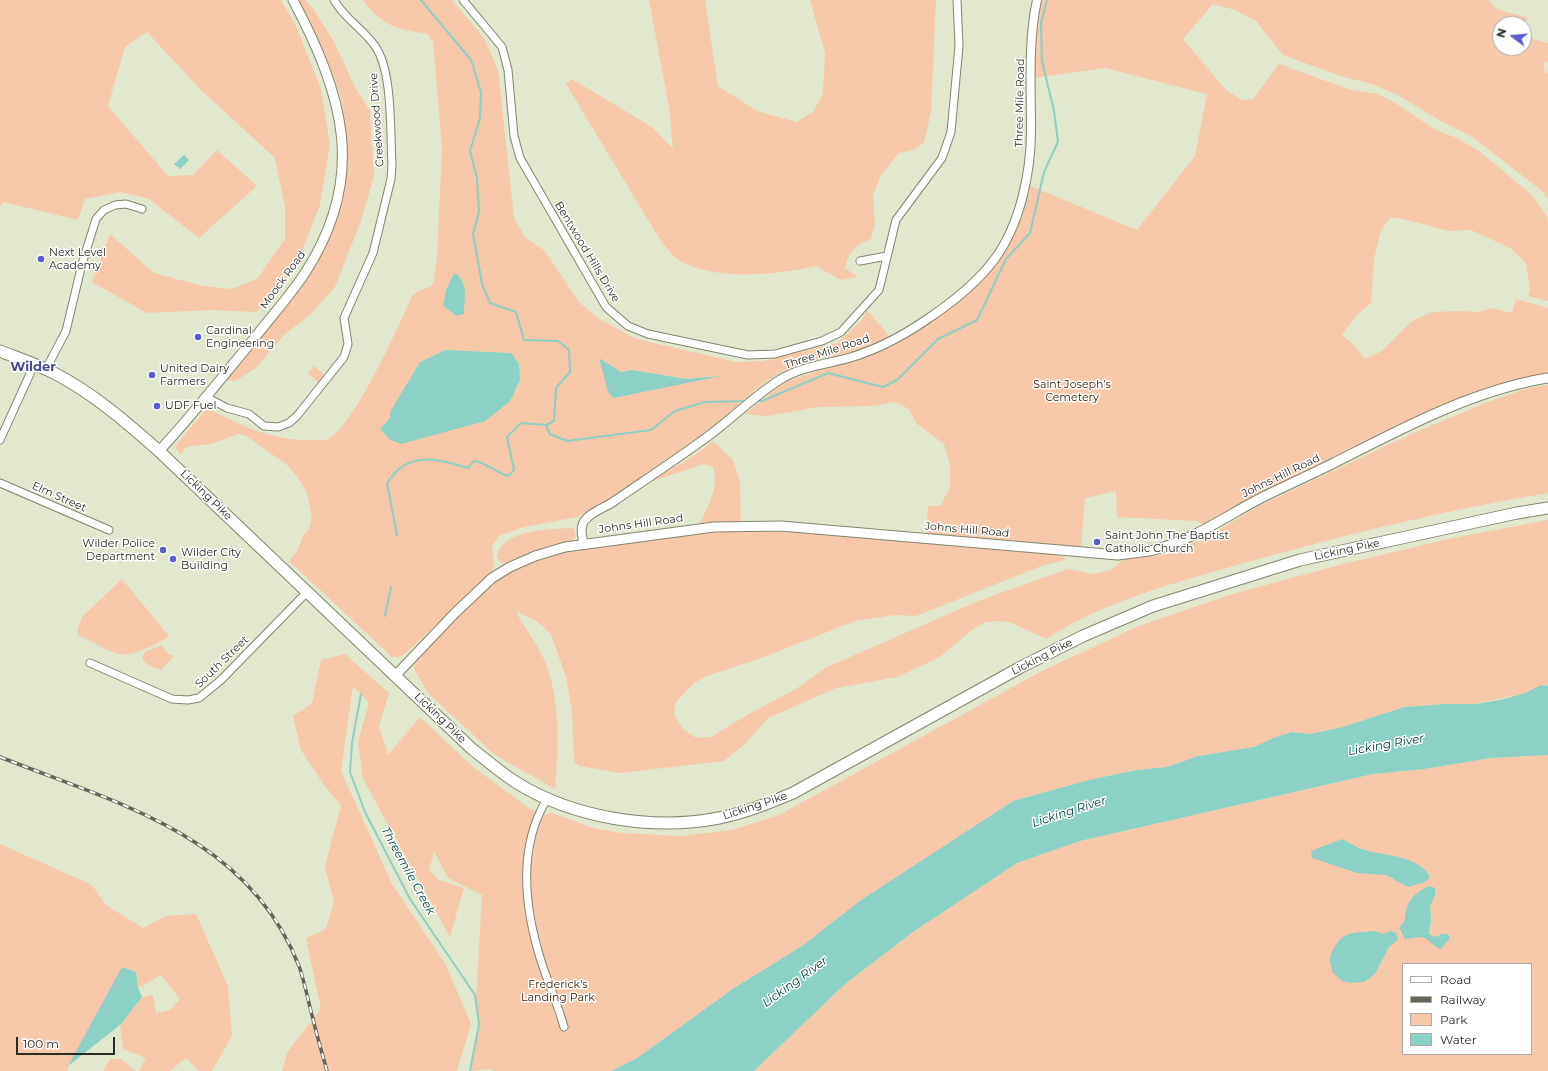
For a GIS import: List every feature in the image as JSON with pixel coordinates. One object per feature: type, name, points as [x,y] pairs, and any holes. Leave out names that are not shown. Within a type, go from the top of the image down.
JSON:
[{"type":"main road","name":"Moock Road","points":[[159,451],[206,397],[305,273],[323,240],[337,200],[342,161],[342,132],[337,102],[322,58],[293,0]]},
{"type":"main road","name":"Licking Pike","points":[[0,351],[46,370],[74,384],[103,404],[159,451],[476,752],[517,783],[547,799],[591,813],[633,821],[677,823],[704,820],[738,814],[793,793],[1021,667],[1083,636],[1153,606],[1300,560],[1517,513],[1548,508]]},
{"type":"main road","name":"Johns Hill Road","points":[[395,676],[455,613],[492,578],[510,567],[535,556],[566,546],[584,545],[637,536],[714,527],[781,526],[1118,555],[1154,550],[1186,538],[1378,441],[1468,401],[1521,384],[1548,378]]},
{"type":"street","name":"Creekwood Drive","points":[[206,397],[227,408],[249,414],[264,426],[278,427],[289,423],[297,416],[344,357],[348,344],[344,318],[373,253],[392,180],[392,164],[386,79],[383,60],[375,46],[344,14],[334,0]]},
{"type":"street","name":"Bentwood Hills Drive","points":[[463,0],[502,47],[508,70],[514,136],[525,168],[606,307],[628,326],[648,334],[748,355],[775,354],[799,348],[833,336],[851,323],[879,290],[896,220],[942,158],[951,132],[959,46],[957,0]]},
{"type":"street","name":"Three Mile Road","points":[[584,545],[581,528],[587,517],[612,503],[636,484],[702,441],[771,386],[794,373],[853,357],[875,349],[902,334],[944,307],[981,275],[994,260],[1016,216],[1027,173],[1031,130],[1032,23],[1037,0]]},
{"type":"street","points":[[46,370],[65,335],[85,251],[96,219],[104,210],[115,205],[126,204],[142,209]]},
{"type":"street","points":[[860,261],[888,256]]},
{"type":"street","points":[[0,440],[34,365]]},
{"type":"street","name":"Elm Street","points":[[0,483],[109,530]]},
{"type":"street","name":"South Street","points":[[90,663],[172,699],[188,700],[199,698],[221,680],[307,592]]},
{"type":"street","points":[[547,799],[537,816],[530,840],[527,871],[528,892],[533,930],[564,1027]]},
{"type":"green space","points":[[0,0],[281,0],[295,24],[321,89],[330,145],[320,205],[302,250],[278,292],[256,312],[210,310],[147,313],[92,282],[110,234],[154,273],[203,286],[232,289],[258,278],[285,239],[285,207],[275,158],[201,90],[147,32],[125,47],[108,106],[168,176],[193,175],[217,150],[257,186],[199,238],[149,199],[121,192],[85,199],[78,220],[3,202],[0,207]]},
{"type":"green space","points":[[298,0],[305,0],[312,7],[333,40],[355,87],[370,111],[374,176],[361,221],[335,287],[310,315],[284,335],[256,368],[235,381],[224,380],[313,267],[346,170],[345,125],[340,93]]},
{"type":"green space","points":[[363,0],[452,0],[484,38],[498,70],[514,218],[525,237],[544,250],[579,302],[599,319],[637,339],[736,362],[763,361],[837,343],[862,320],[867,310],[890,337],[861,350],[795,364],[765,382],[716,424],[675,454],[595,508],[577,517],[520,528],[499,536],[492,546],[494,567],[491,574],[406,653],[399,657],[392,657],[289,561],[298,550],[303,535],[308,531],[312,518],[307,493],[299,479],[286,464],[246,436],[238,434],[211,444],[186,447],[181,455],[176,448],[177,444],[207,408],[255,430],[280,437],[325,440],[335,434],[348,419],[374,376],[412,296],[433,284],[437,259],[442,148],[433,42],[428,34],[391,25],[377,16]],"holes":[[[453,275],[464,306],[464,314],[457,316],[443,306],[446,290]],[[445,350],[511,353],[380,429],[389,419],[391,410],[420,362]],[[600,359],[621,372],[632,370],[686,379],[716,376],[614,398]]]},
{"type":"green space","points":[[649,0],[705,0],[718,86],[757,111],[796,122],[813,112],[823,94],[825,53],[810,0],[936,0],[931,112],[924,143],[913,150],[899,153],[881,175],[873,195],[875,224],[871,239],[857,247],[851,253],[846,262],[845,268],[858,277],[841,280],[816,266],[766,274],[731,274],[713,272],[679,261],[662,243],[566,84],[572,79],[652,127],[673,149],[669,107]]},
{"type":"green space","name":"Saint Joseph’s Cemetery","points":[[1040,0],[1489,0],[1496,8],[1523,16],[1492,16],[1492,56],[1532,56],[1532,39],[1548,43],[1548,61],[1543,64],[1545,72],[1548,73],[1548,200],[1541,190],[1471,136],[1439,120],[1396,94],[1371,84],[1341,76],[1283,55],[1256,21],[1235,10],[1213,4],[1183,39],[1225,89],[1241,100],[1253,99],[1279,64],[1351,90],[1378,94],[1394,102],[1436,130],[1457,138],[1479,151],[1533,196],[1548,219],[1548,301],[1528,296],[1530,291],[1526,263],[1510,248],[1471,230],[1449,231],[1399,218],[1390,218],[1381,230],[1374,259],[1371,303],[1357,315],[1342,335],[1353,344],[1365,359],[1382,351],[1412,321],[1432,312],[1478,312],[1492,308],[1512,313],[1516,299],[1548,308],[1548,374],[1371,439],[1250,498],[1204,525],[1197,521],[1117,517],[1116,491],[1085,498],[1081,548],[926,534],[928,506],[940,506],[950,488],[950,465],[944,444],[916,423],[909,409],[895,402],[871,406],[819,407],[767,416],[745,414],[785,382],[866,355],[909,336],[959,301],[987,274],[1028,185],[1137,230],[1195,156],[1207,94],[1105,68],[1034,78],[1036,21]]},
{"type":"green space","points":[[314,366],[324,374],[318,382],[308,374]]},
{"type":"green space","points":[[1548,385],[1548,493],[1471,507],[1357,533],[1193,578],[1117,603],[1069,625],[1046,639],[1012,623],[999,621],[986,622],[972,630],[940,657],[897,677],[836,688],[768,718],[746,743],[724,761],[620,773],[579,766],[574,761],[572,712],[566,677],[551,634],[536,621],[516,611],[542,655],[553,686],[556,703],[558,739],[555,789],[495,755],[429,694],[415,671],[414,665],[418,658],[462,611],[499,579],[538,559],[581,549],[695,533],[719,531],[758,531],[877,537],[1062,555],[1066,560],[1044,565],[916,616],[894,615],[855,621],[767,656],[707,676],[694,683],[676,702],[674,714],[682,728],[696,738],[711,737],[747,715],[796,689],[825,668],[978,601],[1068,569],[1093,574],[1111,570],[1124,559],[1169,554],[1210,535],[1259,506],[1409,435],[1488,402],[1528,388]]},
{"type":"green space","points":[[713,441],[733,460],[740,482],[741,522],[700,523],[714,489],[715,474],[713,467],[704,464],[647,483],[695,455]]},
{"type":"green space","name":"Frederick's Landing Park","points":[[1548,520],[1548,686],[1541,685],[1525,693],[1475,704],[1445,704],[1404,707],[1343,727],[1310,734],[1292,732],[1273,738],[1254,747],[1198,756],[1167,767],[1137,770],[1093,779],[1013,801],[861,900],[802,946],[734,988],[637,1058],[611,1071],[493,1071],[492,1069],[470,1071],[479,1024],[476,1002],[482,895],[448,878],[434,852],[429,870],[439,880],[464,888],[450,937],[363,779],[358,741],[369,703],[353,686],[341,771],[392,884],[446,965],[471,1024],[457,1071],[282,1071],[288,1051],[321,1009],[306,938],[326,929],[334,902],[325,867],[341,805],[324,785],[301,750],[293,716],[312,703],[321,660],[345,654],[389,693],[379,726],[388,755],[420,717],[472,766],[530,809],[544,815],[552,813],[593,828],[621,833],[681,836],[732,830],[779,815],[1044,670],[1139,626],[1229,595],[1343,564],[1453,538]]},
{"type":"green space","points":[[573,528],[576,536],[572,541],[534,551],[505,563],[501,562],[497,557],[501,548],[507,541],[517,536],[540,530]]},
{"type":"green space","points":[[122,579],[169,636],[159,643],[131,654],[114,653],[79,636],[77,632],[82,617]]},
{"type":"green space","points":[[162,645],[167,653],[174,656],[161,670],[147,664],[142,657],[145,652]]},
{"type":"green space","points":[[1548,755],[1548,1071],[754,1071],[845,984],[913,932],[1017,863],[1080,841],[1373,774],[1424,769],[1491,758]]},
{"type":"green space","points":[[0,844],[92,885],[106,905],[143,928],[166,916],[196,914],[228,986],[232,1036],[212,1071],[199,1071],[186,1058],[170,1071],[139,1071],[146,1058],[123,1049],[120,1025],[142,997],[153,995],[156,1013],[170,1010],[180,999],[161,975],[138,988],[136,972],[68,1066],[68,1071],[0,1071]]},
{"type":"green space","points":[[110,1059],[121,1059],[136,1071],[103,1071]]},
{"type":"water","points":[[184,155],[189,160],[180,169],[174,164]]},
{"type":"water","points":[[455,273],[462,282],[465,292],[464,314],[457,316],[443,306],[446,290]]},
{"type":"water","points":[[445,350],[511,353],[519,364],[520,380],[510,401],[485,421],[401,444],[389,439],[380,429],[389,419],[391,410],[420,362]]},
{"type":"water","points":[[599,358],[621,372],[632,370],[686,379],[721,376],[614,398],[608,392]]},
{"type":"water","name":"Licking River","points":[[1541,685],[1548,686],[1548,755],[1491,758],[1424,769],[1373,774],[1080,841],[1017,863],[913,932],[845,984],[754,1071],[611,1071],[637,1058],[734,988],[802,946],[861,900],[1013,801],[1093,779],[1137,770],[1167,767],[1198,756],[1254,747],[1273,738],[1292,732],[1310,734],[1343,727],[1404,707],[1445,704],[1475,704],[1500,700],[1525,693]]},
{"type":"water","points":[[1342,839],[1365,850],[1411,861],[1425,870],[1430,877],[1425,882],[1408,887],[1386,875],[1357,873],[1312,858],[1311,851]]},
{"type":"water","points":[[1429,886],[1435,888],[1435,895],[1430,907],[1431,920],[1429,934],[1435,937],[1442,934],[1448,934],[1450,938],[1441,949],[1422,937],[1405,939],[1399,927],[1402,925],[1410,900]]},
{"type":"water","points":[[1374,931],[1384,934],[1390,931],[1396,933],[1398,940],[1389,947],[1375,974],[1364,982],[1351,983],[1342,981],[1333,973],[1329,959],[1333,950],[1345,936],[1357,932]]},
{"type":"water","points":[[122,967],[136,972],[138,988],[142,997],[120,1025],[68,1066]]},
{"type":"waterway","points":[[421,0],[471,60],[481,92],[480,118],[470,151],[477,178],[479,212],[473,234],[482,284],[490,303],[516,312],[524,340],[558,341],[569,350],[570,372],[556,388],[554,421],[546,425]]},
{"type":"waterway","name":"Threemile Creek","points":[[755,401],[762,401],[828,373],[883,387],[897,380],[938,339],[977,320],[1006,259],[1030,233],[1044,172],[1058,142],[1054,111],[1042,61],[1041,23],[1047,0]]},
{"type":"waterway","name":"Threemile Creek","points":[[397,535],[387,483],[398,470],[410,463],[418,460],[435,460],[468,468],[474,461],[483,463],[499,473],[508,476],[514,470],[507,437],[521,423],[546,425],[550,434],[567,441],[651,430],[675,411],[705,402],[747,401]]},
{"type":"waterway","name":"Threemile Creek","points":[[385,616],[391,587]]},
{"type":"waterway","name":"Threemile Creek","points":[[361,694],[352,743],[350,772],[365,812],[410,899],[475,995],[479,1024],[470,1071]]},
{"type":"railway","points":[[0,757],[133,809],[175,830],[213,855],[247,885],[276,921],[299,966],[327,1071]]},
{"type":"place","name":"Next Level Academy","points":[[41,259]]},
{"type":"place","name":"Cardinal Engineering","points":[[198,337]]},
{"type":"place","name":"United Dairy Farmers","points":[[152,375]]},
{"type":"place","name":"UDF Fuel","points":[[157,406]]},
{"type":"place","name":"Saint John The Baptist Catholic Church","points":[[1097,542]]},
{"type":"place","name":"Wilder Police Department","points":[[163,550]]},
{"type":"place","name":"Wilder City Building","points":[[173,559]]},
{"type":"district","name":"Wilder","points":[[33,367]]}]
